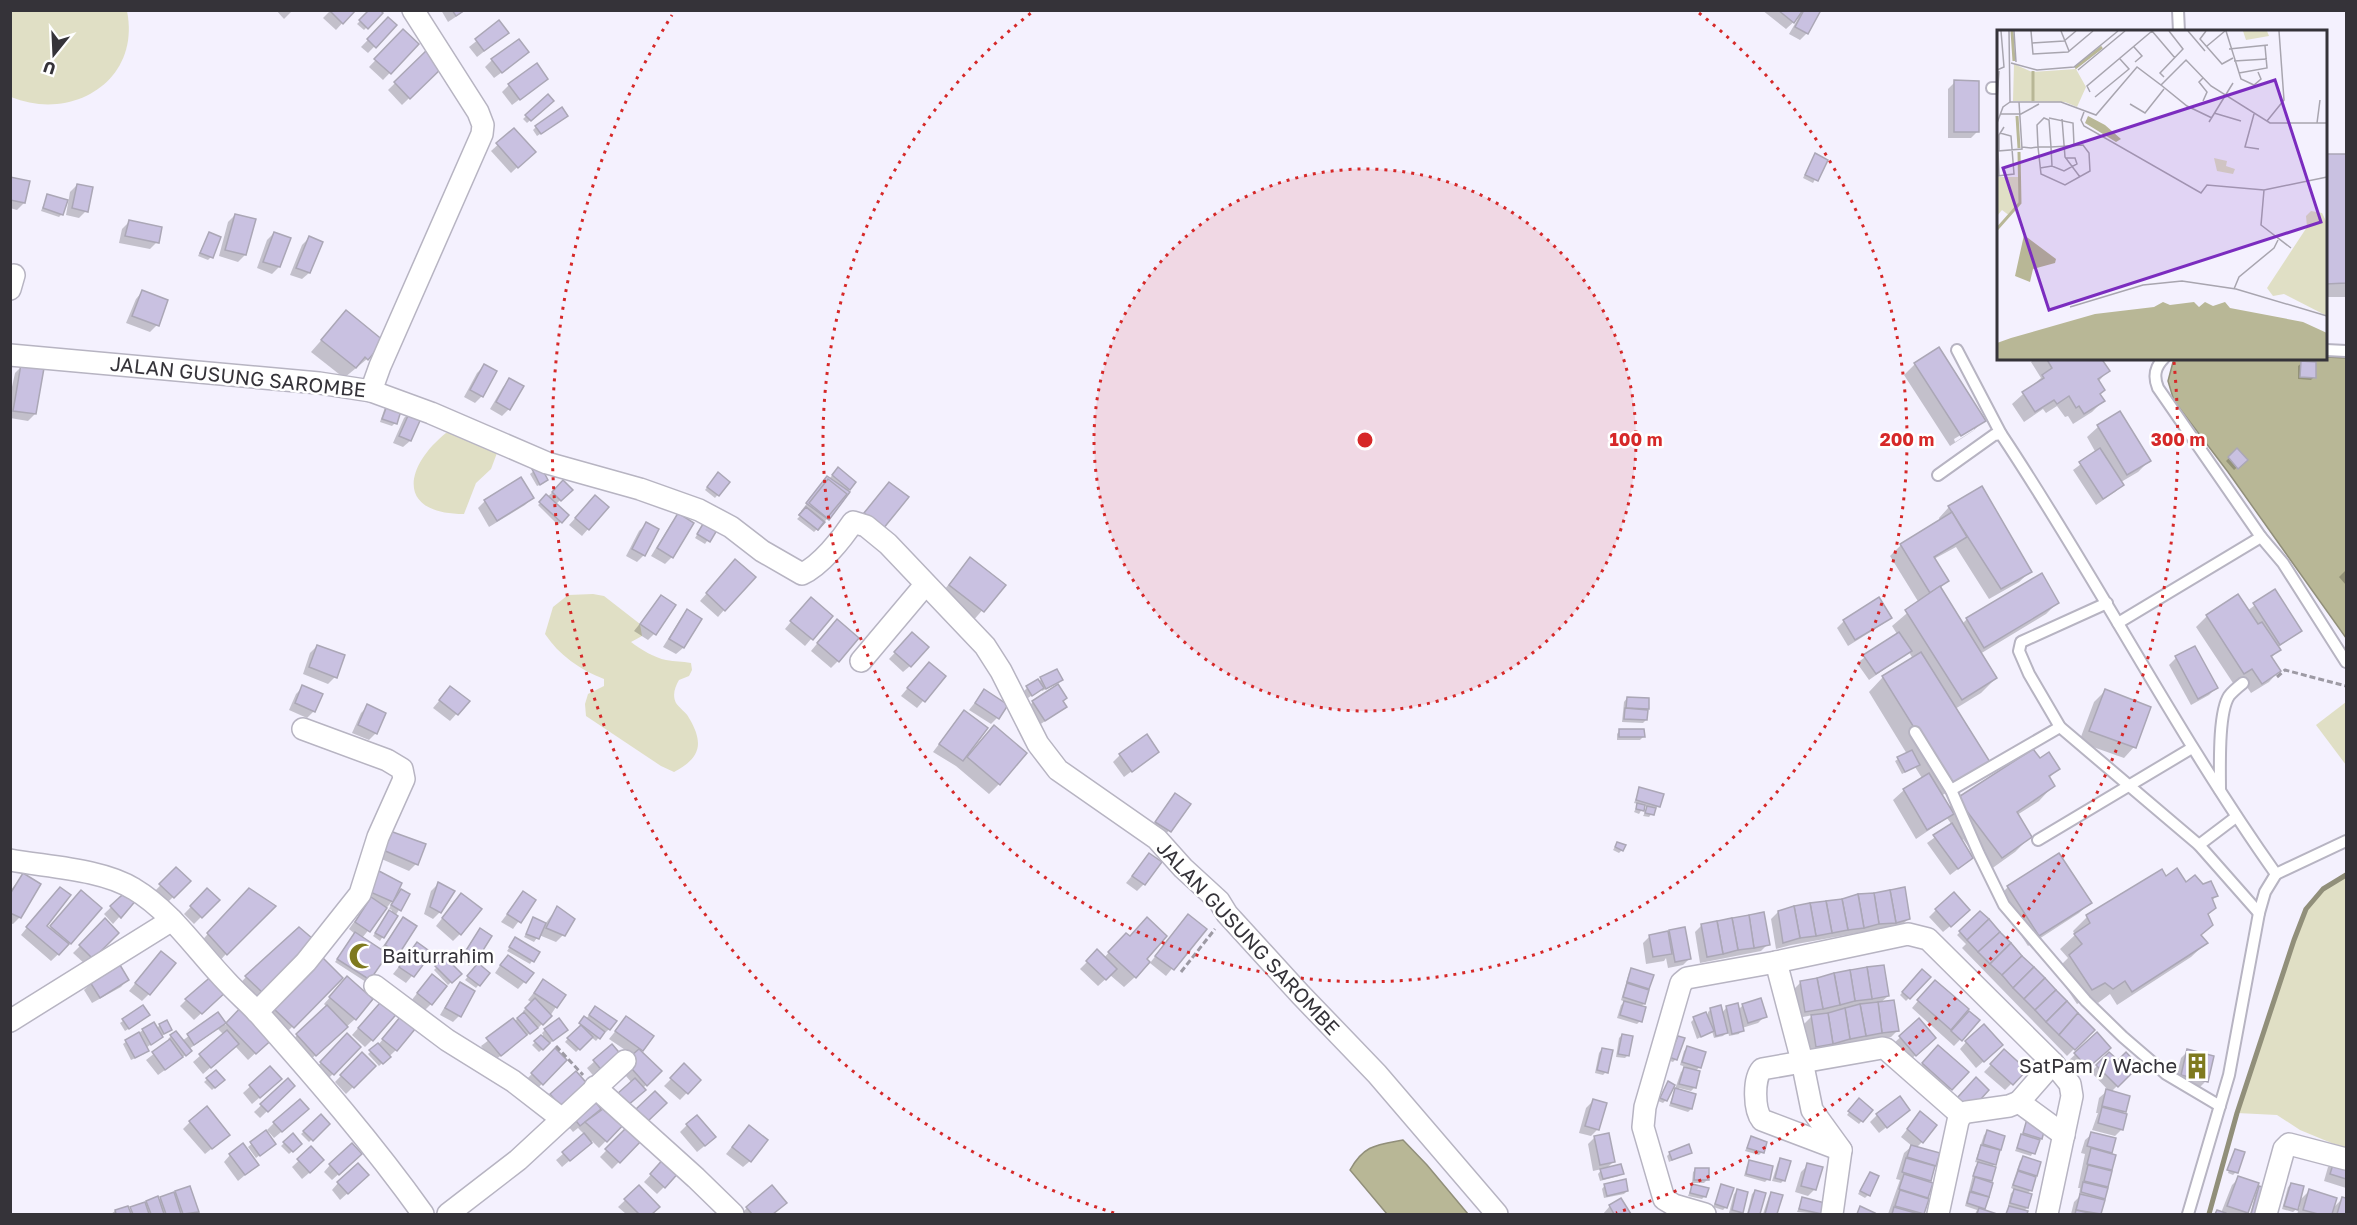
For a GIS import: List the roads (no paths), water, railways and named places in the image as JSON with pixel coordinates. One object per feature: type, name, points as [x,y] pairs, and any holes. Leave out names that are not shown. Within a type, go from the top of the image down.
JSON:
[{"type":"street","points":[[371,391],[482,134],[483,125],[478,112],[413,10]]},
{"type":"street","name":"JALAN GUSUNG SAROMBE","points":[[10,355],[319,383],[371,391],[431,413],[547,463],[640,489],[699,510],[731,527],[762,551],[802,574],[808,572],[832,549],[854,522],[866,526],[888,544],[985,646],[1001,671],[1038,744],[1058,770],[1156,839],[1219,901],[1227,914],[1300,995],[1377,1074],[1497,1215]]},
{"type":"street","points":[[861,661],[925,585]]},
{"type":"street","points":[[257,1012],[306,962],[360,894],[378,837],[404,779],[402,769],[387,760],[303,729]]},
{"type":"street","points":[[10,860],[91,874],[116,881],[133,888],[172,920],[257,1012],[369,1142],[423,1215]]},
{"type":"street","points":[[10,1021],[172,920]]},
{"type":"street","points":[[1705,1215],[1669,1203],[1662,1195],[1643,1127],[1645,1107],[1678,988],[1687,978],[1908,934],[1928,939],[2053,1063],[2070,1084],[2072,1092],[2047,1215]]},
{"type":"street","points":[[1776,962],[1802,1061],[1812,1110],[1841,1150],[1832,1215]]},
{"type":"street","points":[[375,987],[447,1040],[513,1081],[562,1119]]},
{"type":"street","points":[[1841,1150],[1766,1122],[1759,1116],[1756,1078],[1759,1072],[1802,1061],[1886,1049],[1961,1115]]},
{"type":"street","points":[[447,1215],[495,1179],[625,1061]]},
{"type":"street","points":[[1938,1215],[1961,1115],[2019,1102],[2053,1063]]},
{"type":"street","points":[[595,1087],[696,1178],[733,1215]]},
{"type":"street","points":[[2019,1102],[2064,1135]]},
{"type":"street","points":[[2266,1215],[2284,1149],[2289,1144],[2346,1159]]},
{"type":"lane","points":[[2178,10],[2179,30]]},
{"type":"lane","points":[[1957,350],[2001,434],[2107,603],[2192,748],[2276,874]]},
{"type":"lane","points":[[2327,351],[2346,351]]},
{"type":"lane","points":[[2162,360],[2156,372],[2155,380],[2158,388],[2261,537],[2283,563],[2346,662]]},
{"type":"lane","points":[[1938,475],[1994,435],[2001,434]]},
{"type":"lane","points":[[2118,623],[2261,537]]},
{"type":"lane","points":[[2107,603],[2024,641],[2019,646],[2019,651],[2029,674],[2060,728],[2199,845],[2259,913]]},
{"type":"lane","points":[[2220,790],[2219,760],[2223,718],[2228,697],[2243,683]]},
{"type":"lane","points":[[1951,790],[2060,728]]},
{"type":"lane","points":[[1915,732],[1951,790],[2004,905],[2086,1001],[2123,1037],[2166,1074],[2220,1106]]},
{"type":"lane","points":[[2038,840],[2192,748]]},
{"type":"lane","points":[[2199,845],[2236,817]]},
{"type":"lane","points":[[2188,1215],[2229,1075],[2259,913],[2265,892],[2276,874],[2346,841]]},
{"type":"waterway","points":[[2209,1214],[2237,1113],[2306,909],[2323,889],[2346,875]]},
{"type":"place","name":"Baiturrahim","points":[[362,956]]},
{"type":"place","name":"SatPam / Wache","points":[[2197,1066]]}]
